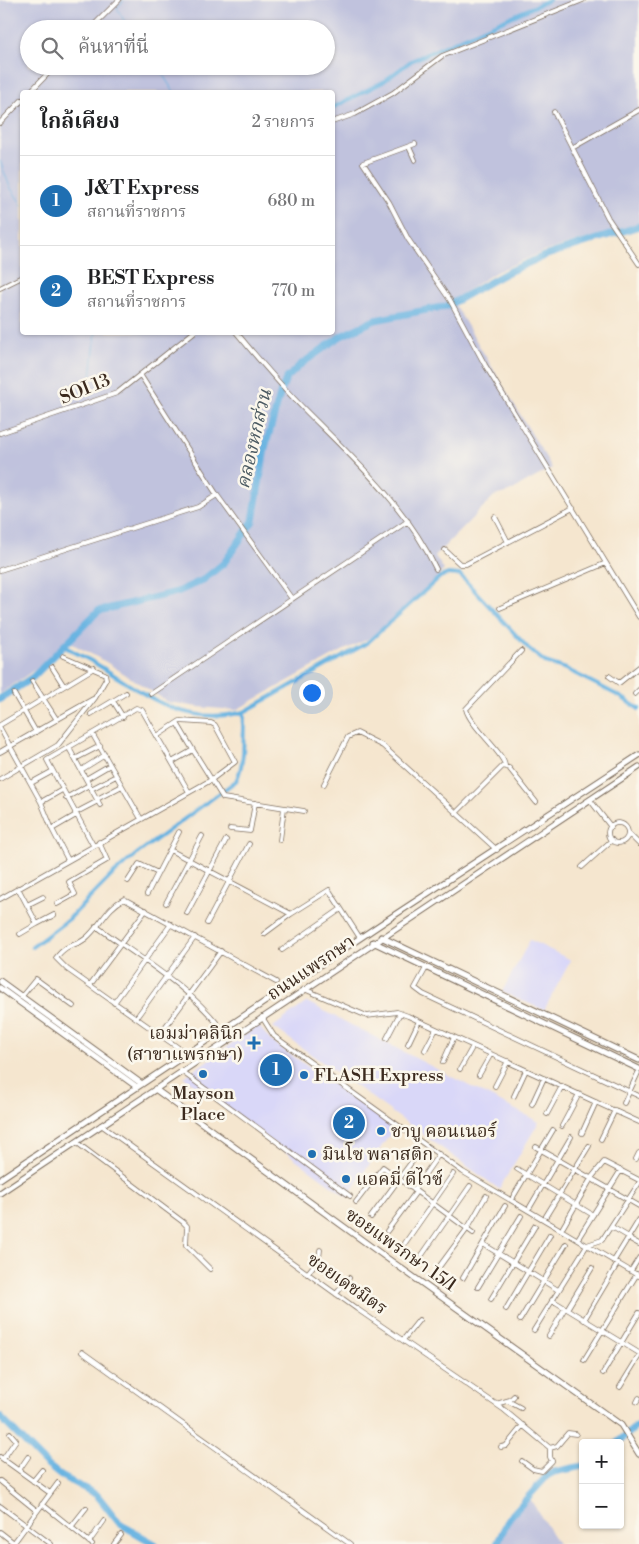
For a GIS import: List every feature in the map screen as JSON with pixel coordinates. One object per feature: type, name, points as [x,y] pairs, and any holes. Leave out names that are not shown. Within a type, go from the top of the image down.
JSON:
[{"type":"main road","name":"ถนนแพรกษา","points":[[0,1179],[360,938],[497,850],[639,755]]},
{"type":"main road","name":"ถนนแพรกษา","points":[[0,1193],[381,937],[639,767]]},
{"type":"main road","points":[[421,899],[427,908]]},
{"type":"main road","points":[[381,937],[639,1060]]},
{"type":"main road","points":[[374,942],[639,1071]]},
{"type":"main road","points":[[0,980],[139,1086]]},
{"type":"main road","points":[[0,988],[139,1086]]},
{"type":"main road","name":"ซอยแพรกษา 15/1","points":[[155,1089],[384,1256],[623,1426],[630,1435],[639,1454]]},
{"type":"street","points":[[99,20],[119,0]]},
{"type":"street","points":[[335,121],[369,107],[393,93],[442,56],[582,0]]},
{"type":"street","points":[[32,90],[47,75]]},
{"type":"street","points":[[0,123],[20,102]]},
{"type":"street","points":[[572,148],[639,110]]},
{"type":"street","points":[[554,112],[608,218],[639,264]]},
{"type":"street","points":[[414,144],[363,163],[389,202],[408,239],[450,300],[488,369],[639,617]]},
{"type":"street","points":[[409,147],[415,160]]},
{"type":"street","points":[[0,288],[20,278]]},
{"type":"street","name":"SOI 13","points":[[0,433],[117,393],[141,376],[190,335]]},
{"type":"street","points":[[238,335],[288,393],[380,486],[408,521],[422,542],[436,569]]},
{"type":"street","points":[[141,376],[217,495],[292,599]]},
{"type":"street","points":[[0,570],[198,507],[217,495]]},
{"type":"street","points":[[444,550],[462,566],[573,508]]},
{"type":"street","points":[[494,517],[508,542]]},
{"type":"street","points":[[151,694],[408,521]]},
{"type":"street","points":[[500,608],[606,563]]},
{"type":"street","points":[[521,650],[466,709],[486,740],[504,760],[505,766],[536,802]]},
{"type":"street","points":[[0,779],[58,746],[95,698],[106,676],[94,668],[64,656]]},
{"type":"street","points":[[52,667],[64,686]]},
{"type":"street","points":[[609,676],[619,683],[639,667]]},
{"type":"street","points":[[68,860],[41,802],[0,726],[94,668]]},
{"type":"street","points":[[32,681],[57,720]]},
{"type":"street","points":[[635,694],[639,690]]},
{"type":"street","points":[[91,714],[126,693]]},
{"type":"street","points":[[14,694],[36,732]]},
{"type":"street","points":[[0,752],[95,698]]},
{"type":"street","points":[[113,701],[123,716]]},
{"type":"street","points":[[93,845],[47,760],[123,716],[139,708],[189,792]]},
{"type":"street","points":[[0,899],[211,780],[235,762],[215,725],[211,723],[185,720],[157,736]]},
{"type":"street","points":[[177,723],[223,798],[304,811]]},
{"type":"street","points":[[324,784],[348,737],[357,733],[383,746],[497,850]]},
{"type":"street","points":[[93,735],[141,819]]},
{"type":"street","points":[[75,759],[100,746]]},
{"type":"street","points":[[69,748],[100,806]]},
{"type":"street","points":[[172,762],[192,750]]},
{"type":"street","points":[[81,770],[105,756]]},
{"type":"street","points":[[86,779],[110,765]]},
{"type":"street","points":[[456,813],[501,767],[505,766]]},
{"type":"street","points":[[31,783],[52,771]]},
{"type":"street","points":[[66,798],[116,776]]},
{"type":"street","points":[[52,829],[122,786]]},
{"type":"street","points":[[41,802],[62,790]]},
{"type":"street","points":[[590,800],[612,827]]},
{"type":"street","points":[[230,829],[250,830],[255,804]]},
{"type":"street","points":[[280,840],[284,808]]},
{"type":"street","points":[[628,833],[622,842],[616,843],[609,834],[612,827],[616,824],[622,825],[639,844]]},
{"type":"street","points":[[146,894],[179,832]]},
{"type":"street","points":[[166,903],[202,836]]},
{"type":"street","points":[[187,913],[226,840]]},
{"type":"street","points":[[582,867],[612,840]]},
{"type":"street","points":[[57,904],[75,894],[68,882],[107,860],[99,842]]},
{"type":"street","points":[[207,923],[249,844]]},
{"type":"street","points":[[170,850],[291,914]]},
{"type":"street","points":[[128,881],[139,864],[158,873]]},
{"type":"street","points":[[18,888],[37,924]]},
{"type":"street","points":[[264,934],[329,890],[360,938]]},
{"type":"street","points":[[27,905],[43,897]]},
{"type":"street","points":[[180,1049],[60,964],[56,958],[68,945],[84,940],[114,904],[124,899],[276,982]]},
{"type":"street","points":[[282,950],[342,909]]},
{"type":"street","points":[[90,985],[146,910]]},
{"type":"street","points":[[20,934],[54,915]]},
{"type":"street","points":[[114,1003],[171,924]]},
{"type":"street","points":[[96,926],[189,994],[207,1010],[222,1030]]},
{"type":"street","points":[[136,1018],[195,937]]},
{"type":"street","points":[[160,1034],[221,951]]},
{"type":"street","points":[[426,968],[415,988],[423,994],[639,1096]]},
{"type":"street","points":[[22,996],[36,979],[73,1006]]},
{"type":"street","points":[[304,989],[367,1016],[400,1013],[639,1122]]},
{"type":"street","points":[[387,1038],[400,1013]]},
{"type":"street","points":[[262,1017],[274,1036],[463,1172],[638,1275],[584,1360]]},
{"type":"street","points":[[408,1044],[419,1021]]},
{"type":"street","points":[[425,1050],[436,1029]]},
{"type":"street","points":[[442,1062],[454,1037]]},
{"type":"street","points":[[460,1069],[474,1046]]},
{"type":"street","points":[[479,1075],[491,1054]]},
{"type":"street","points":[[495,1086],[508,1061]]},
{"type":"street","points":[[514,1096],[526,1070]]},
{"type":"street","points":[[181,1071],[350,1196]]},
{"type":"street","points":[[624,1103],[639,1071]]},
{"type":"street","points":[[532,1104],[544,1078]]},
{"type":"street","points":[[547,1114],[562,1086]]},
{"type":"street","points":[[562,1126],[579,1094]]},
{"type":"street","points":[[582,1133],[596,1102]]},
{"type":"street","points":[[601,1139],[615,1110]]},
{"type":"street","name":"ซอยเดชมิตร","points":[[101,1125],[307,1274],[496,1404],[550,1448]]},
{"type":"street","points":[[513,1197],[553,1130]]},
{"type":"street","points":[[530,1207],[571,1137]]},
{"type":"street","points":[[76,1142],[183,1222],[187,1226],[186,1245],[210,1269]]},
{"type":"street","points":[[546,1216],[589,1146]]},
{"type":"street","points":[[536,1147],[592,1177],[639,1206]]},
{"type":"street","points":[[371,1217],[419,1152]]},
{"type":"street","points":[[636,1159],[639,1153]]},
{"type":"street","points":[[387,1231],[439,1154]]},
{"type":"street","points":[[534,1330],[587,1245],[602,1240],[639,1182],[604,1162],[592,1177],[563,1227]]},
{"type":"street","points":[[356,1202],[383,1167],[473,1233]]},
{"type":"street","points":[[517,1169],[559,1196],[593,1214]]},
{"type":"street","points":[[579,1237],[620,1170]]},
{"type":"street","points":[[405,1243],[453,1174]]},
{"type":"street","points":[[422,1255],[470,1186]]},
{"type":"street","points":[[439,1267],[467,1229],[486,1196]]},
{"type":"street","points":[[463,1278],[505,1206]]},
{"type":"street","points":[[478,1287],[521,1216]]},
{"type":"street","points":[[584,1320],[639,1220]]},
{"type":"street","points":[[491,1299],[535,1226]]},
{"type":"street","points":[[612,1227],[639,1244]]},
{"type":"street","points":[[506,1308],[550,1235]]},
{"type":"street","points":[[483,1244],[558,1290]]},
{"type":"street","points":[[520,1320],[566,1244]]},
{"type":"street","points":[[307,1274],[319,1259],[320,1250]]},
{"type":"street","points":[[632,1269],[639,1258]]},
{"type":"street","points":[[548,1336],[592,1268]]},
{"type":"street","points":[[336,1294],[349,1278]]},
{"type":"street","points":[[552,1300],[639,1355],[620,1387]]},
{"type":"street","points":[[603,1374],[639,1313]]},
{"type":"street","points":[[403,1340],[419,1320]]},
{"type":"street","points":[[82,1352],[350,1544]]},
{"type":"street","points":[[496,1404],[508,1401],[514,1396]]},
{"type":"street","points":[[508,1401],[521,1408]]},
{"type":"street","points":[[501,1447],[506,1446],[523,1425]]},
{"type":"street","points":[[10,1433],[16,1440],[1,1458],[50,1493]]},
{"type":"street","points":[[522,1461],[542,1471],[552,1460],[550,1448],[557,1446],[568,1433],[576,1434]]},
{"type":"street","points":[[19,1470],[28,1457]]},
{"type":"street","points":[[33,1481],[42,1470]]},
{"type":"street","points":[[0,1481],[38,1511]]},
{"type":"street","points":[[0,1532],[14,1544],[58,1483]]},
{"type":"street","points":[[42,1504],[90,1543],[104,1522]]},
{"type":"street","points":[[0,1506],[50,1544]]},
{"type":"street","points":[[71,1527],[86,1508]]},
{"type":"street","points":[[114,1544],[121,1535]]},
{"type":"shaded area","points":[[0,0],[639,0],[639,223],[542,252],[496,272],[452,300],[552,468],[509,492],[494,496],[435,556],[444,570],[387,625],[366,640],[342,651],[236,710],[168,702],[106,662],[65,640],[37,668],[0,694]]},
{"type":"shaded area","points":[[530,940],[571,960],[544,1010],[502,992]]},
{"type":"shaded area","points":[[307,1002],[539,1122],[499,1189],[273,1027]]},
{"type":"shaded area","points":[[258,1025],[270,1040],[395,1127],[347,1197],[184,1077]]},
{"type":"shaded area","points":[[530,1499],[558,1544],[495,1544],[514,1513]]},
{"type":"waterway","points":[[124,0],[117,8],[124,20]]},
{"type":"waterway","points":[[335,106],[383,82],[411,61],[549,0]]},
{"type":"waterway","points":[[163,75],[173,90]]},
{"type":"waterway","points":[[0,161],[10,187],[20,202]]},
{"type":"waterway","name":"คลองหกส่วน","points":[[618,233],[639,226]]},
{"type":"waterway","name":"คลองหกส่วน","points":[[0,699],[33,677],[98,611],[177,592],[203,580],[224,563],[253,521],[265,448],[281,391],[286,379],[300,365],[341,336],[375,320],[447,306],[506,273],[544,256],[616,233]]},
{"type":"waterway","points":[[89,396],[96,335]]},
{"type":"waterway","points":[[64,646],[94,662],[149,697],[166,705],[183,712],[222,716],[244,712],[367,643],[440,577],[448,574],[460,575],[530,650],[545,662],[566,669],[621,697],[639,709]]},
{"type":"waterway","points":[[32,947],[69,919],[111,876],[138,853],[236,781],[243,756],[244,712]]},
{"type":"waterway","points":[[0,1417],[46,1464],[61,1476],[97,1495],[120,1524],[155,1544]]},
{"type":"waterway","points":[[622,1439],[639,1424]]},
{"type":"waterway","points":[[497,1544],[509,1518],[548,1475],[579,1467]]},
{"type":"place","name":"เอมม่าคลินิก (สาขาแพรกษา)","points":[[254,1043]]},
{"type":"place","name":"J&T Express","points":[[276,1070]]},
{"type":"place","name":"Mayson Place","points":[[203,1074]]},
{"type":"place","name":"FLASH Express","points":[[304,1075]]},
{"type":"place","name":"BEST Express","points":[[349,1123]]},
{"type":"place","name":"ชาบู คอนเนอร์","points":[[381,1131]]},
{"type":"place","name":"มินโซ พลาสติก","points":[[312,1154]]},
{"type":"place","name":"แอคมี่ ดีไวซ์","points":[[346,1179]]}]
